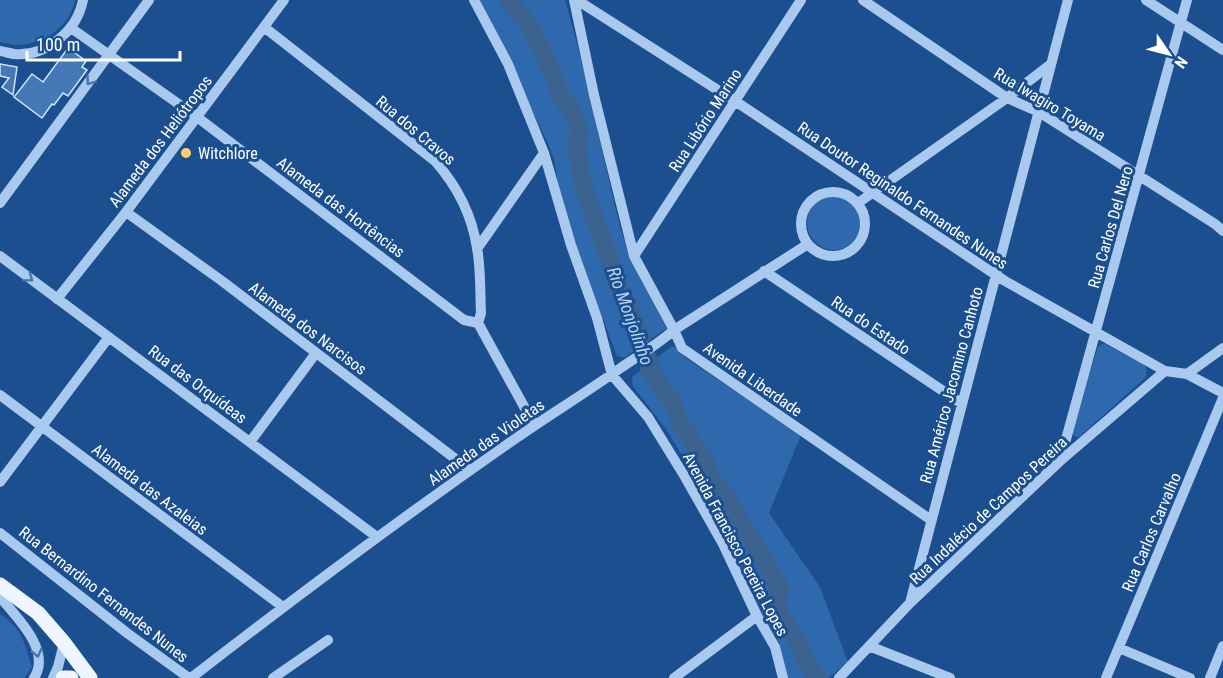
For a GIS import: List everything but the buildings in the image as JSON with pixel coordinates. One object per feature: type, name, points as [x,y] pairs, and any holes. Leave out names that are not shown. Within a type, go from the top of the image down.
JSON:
[{"type":"main road","points":[[0,585],[38,613],[79,678]]},
{"type":"main road","points":[[0,597],[30,620],[90,678]]},
{"type":"main road","points":[[63,678],[71,678]]},
{"type":"street","points":[[0,51],[16,54],[37,51],[56,42],[71,28],[81,9],[82,0]]},
{"type":"street","points":[[0,203],[149,0]]},
{"type":"street","name":"Alameda dos Heliótropos","points":[[57,299],[126,212],[284,0]]},
{"type":"street","name":"Avenida Francisco Pereira Lopes","points":[[474,0],[508,64],[544,153],[571,245],[597,318],[612,375],[648,417],[723,544],[757,616],[775,647],[783,678]]},
{"type":"street","name":"Rua Doutor Reginaldo Fernandes Nunes","points":[[576,0],[735,101],[996,274],[1165,371],[1187,374],[1223,393]]},
{"type":"street","name":"Avenida Liberdade","points":[[576,0],[594,95],[633,256],[682,348],[931,520]]},
{"type":"street","name":"Rua Libório Marino","points":[[633,256],[801,0]]},
{"type":"street","name":"Rua Iwagiro Toyama","points":[[863,0],[1007,98],[1039,112],[1223,231]]},
{"type":"street","name":"Rua Américo Jacomino Canhoto","points":[[910,603],[1068,0]]},
{"type":"street","points":[[1146,0],[1223,50]]},
{"type":"street","name":"Rua Carlos Del Nero","points":[[1060,461],[1187,0]]},
{"type":"street","name":"Rua dos Cravos","points":[[264,27],[435,161],[449,177],[467,210],[477,249],[481,313],[477,323]]},
{"type":"street","name":"Alameda das Hortências","points":[[71,28],[197,117],[464,320],[477,323]]},
{"type":"street","points":[[858,203],[1007,98],[1051,64]]},
{"type":"street","points":[[477,249],[544,153]]},
{"type":"street","points":[[837,192],[849,195],[858,203],[864,214],[866,227],[862,239],[854,249],[842,255],[830,256],[818,252],[808,244],[802,233],[801,220],[805,208],[813,199],[824,193],[837,192]]},
{"type":"street","name":"Alameda dos Narcisos","points":[[126,212],[222,281],[470,470]]},
{"type":"street","name":"Alameda das Violetas","points":[[190,678],[470,470],[663,340],[674,330],[808,244]]},
{"type":"street","name":"Rua das Orquídeas","points":[[0,256],[377,537]]},
{"type":"street","name":"Rua do Estado","points":[[764,271],[961,403]]},
{"type":"street","points":[[477,323],[535,425]]},
{"type":"street","points":[[0,482],[110,337]]},
{"type":"street","points":[[1187,374],[1223,348]]},
{"type":"street","points":[[249,442],[316,353]]},
{"type":"street","name":"Rua Indalécio de Campos Pereira","points":[[839,678],[910,603],[1060,461],[1165,371]]},
{"type":"street","name":"Alameda das Azaleias","points":[[0,395],[283,607]]},
{"type":"street","name":"Rua Carlos Carvalho","points":[[1106,678],[1223,398]]},
{"type":"street","name":"Rua Bernardino Fernandes Nunes","points":[[0,533],[127,633],[190,678]]},
{"type":"street","points":[[0,597],[32,638],[36,647],[39,655],[39,668],[34,678]]},
{"type":"street","points":[[674,678],[757,616]]},
{"type":"street","points":[[273,678],[328,640]]},
{"type":"street","points":[[869,646],[950,678]]},
{"type":"street","points":[[1210,678],[1223,646]]},
{"type":"street","points":[[1119,648],[1190,678]]},
{"type":"street","points":[[53,678],[58,668],[62,649]]},
{"type":"shaded area","points":[[0,0],[75,0],[68,18],[55,32],[38,41],[19,45],[0,42]]},
{"type":"shaded area","points":[[478,0],[565,0],[620,227],[630,258],[667,329],[624,358],[617,356],[585,271],[560,198],[554,159],[547,141]]},
{"type":"shaded area","points":[[834,196],[844,198],[853,204],[859,213],[861,223],[859,233],[853,242],[844,248],[834,250],[824,248],[815,242],[809,233],[807,223],[809,213],[815,204],[824,198]]},
{"type":"shaded area","points":[[1102,344],[1143,364],[1146,369],[1145,378],[1079,437],[1076,437],[1070,431],[1098,347]]},
{"type":"shaded area","points":[[672,346],[677,348],[684,357],[801,435],[769,513],[820,587],[848,662],[828,678],[787,678],[779,642],[756,607],[729,535],[668,432],[633,386],[632,377]]},
{"type":"shaded area","points":[[0,614],[14,626],[24,643],[32,667],[24,678],[0,678]]},
{"type":"waterway","name":"Rio Monjolinho","points":[[508,0],[534,33],[562,100],[572,110],[580,133],[577,142],[582,181],[618,286],[628,304],[651,365],[649,369],[673,403],[680,422],[705,458],[709,475],[724,492],[781,589],[775,607],[798,642],[808,667],[818,678]]},
{"type":"place","name":"Witchlore","points":[[186,153]]}]
